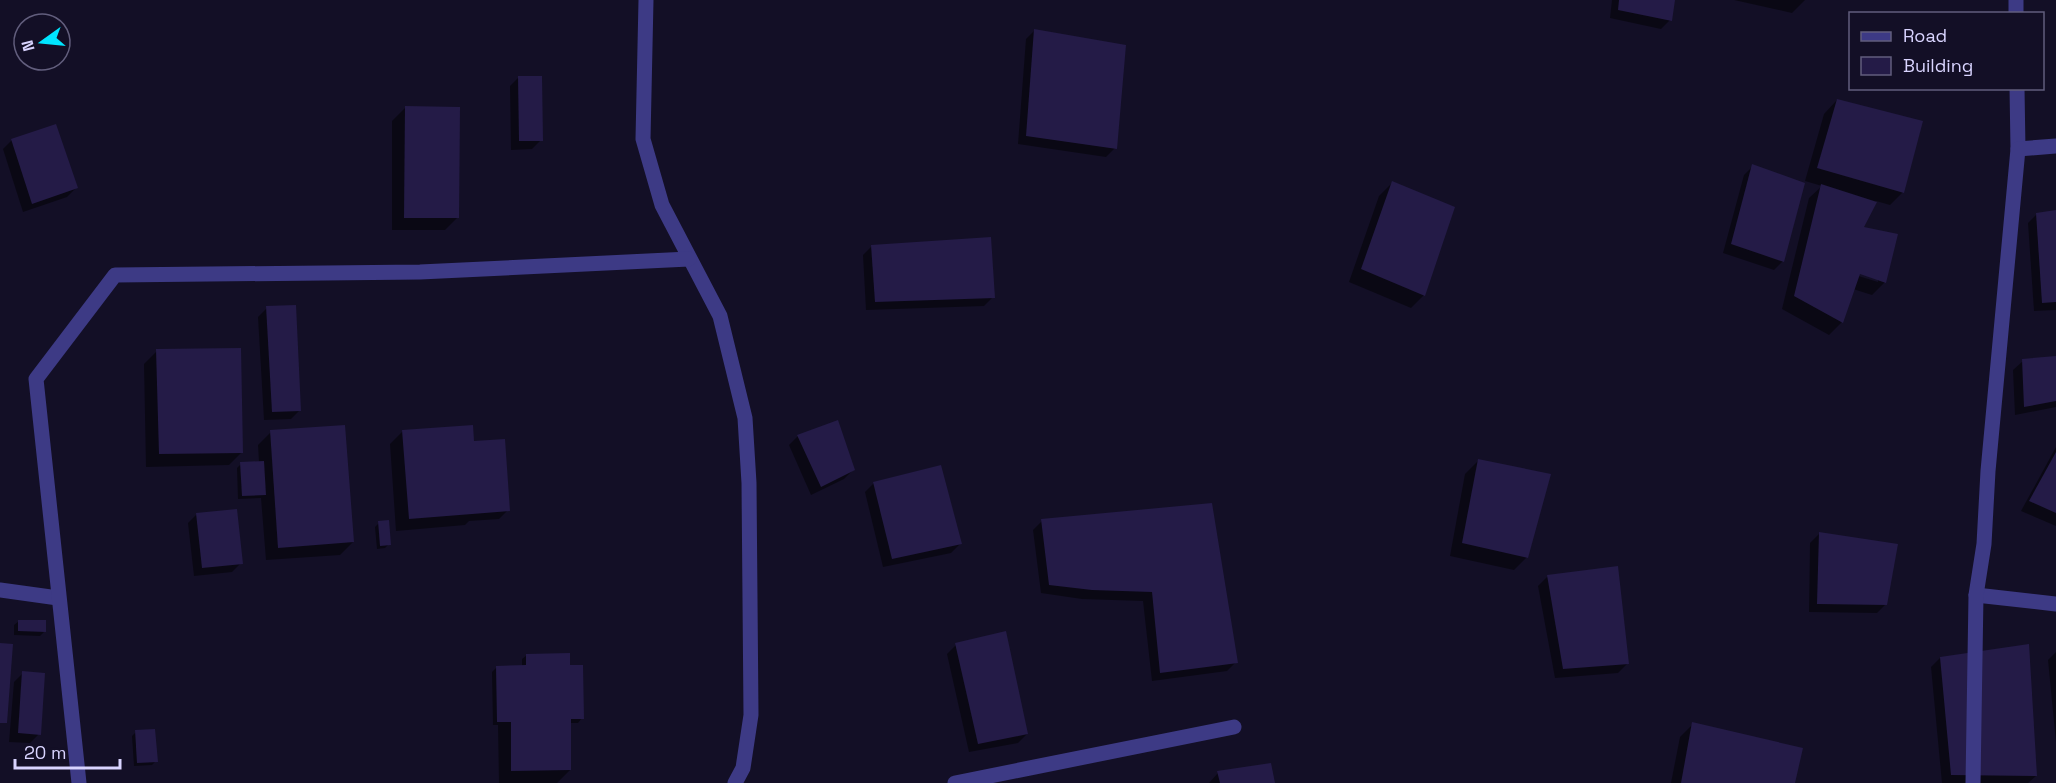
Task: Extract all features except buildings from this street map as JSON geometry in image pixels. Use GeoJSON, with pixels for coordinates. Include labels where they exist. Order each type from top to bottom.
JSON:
{"type":"FeatureCollection","features":[{"type":"Feature","properties":{"kind":"street"},"geometry":{"type":"LineString","coordinates":[[646,0],[644,139],[662,205],[720,316],[745,418],[749,483],[751,715],[743,768],[735,783]]}},
{"type":"Feature","properties":{"kind":"street"},"geometry":{"type":"LineString","coordinates":[[1973,783],[1976,595],[1984,544],[1988,471],[2018,149],[2017,90]]}},
{"type":"Feature","properties":{"kind":"street"},"geometry":{"type":"LineString","coordinates":[[2018,149],[2056,146]]}},
{"type":"Feature","properties":{"kind":"street"},"geometry":{"type":"LineString","coordinates":[[80,783],[58,598],[36,379],[115,275],[420,272],[689,259]]}},
{"type":"Feature","properties":{"kind":"street"},"geometry":{"type":"LineString","coordinates":[[0,590],[58,598]]}},
{"type":"Feature","properties":{"kind":"street"},"geometry":{"type":"LineString","coordinates":[[1976,595],[2056,604]]}},
{"type":"Feature","properties":{"kind":"street"},"geometry":{"type":"LineString","coordinates":[[955,783],[1234,727]]}}]}
